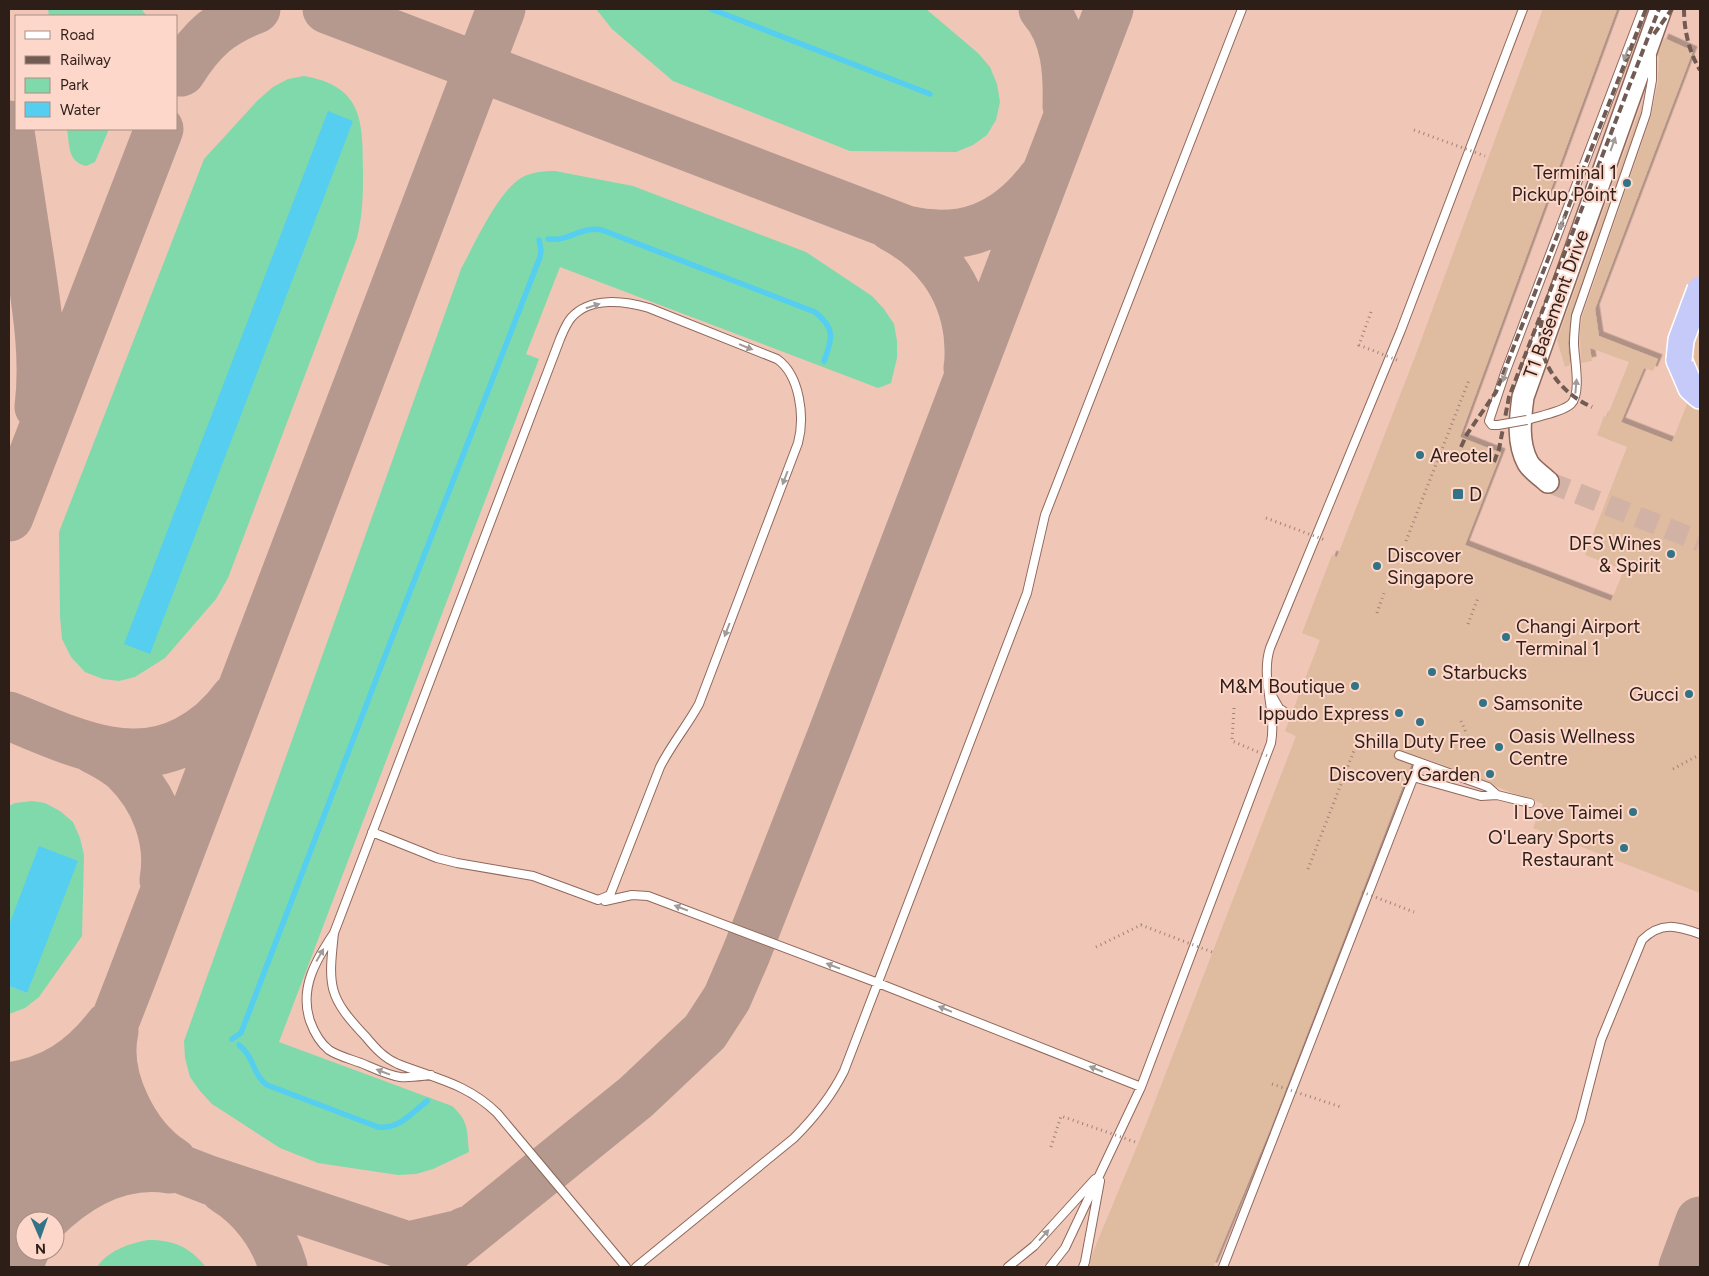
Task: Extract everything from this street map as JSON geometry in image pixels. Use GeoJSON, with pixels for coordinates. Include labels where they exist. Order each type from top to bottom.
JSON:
{"type":"FeatureCollection","features":[{"type":"Feature","properties":{"kind":"highway"},"geometry":{"type":"LineString","coordinates":[[1698,399],[1679,360],[1681,340],[1700,288]]}},
{"type":"Feature","properties":{"kind":"main road","name":"T1 Basement Drive"},"geometry":{"type":"LineString","coordinates":[[1548,482],[1528,464],[1521,441],[1519,425],[1523,397],[1661,9]]}},
{"type":"Feature","properties":{"kind":"lane"},"geometry":{"type":"LineString","coordinates":[[636,1267],[794,1138],[825,1103],[844,1071],[1028,593],[1045,515],[1242,9]]}},
{"type":"Feature","properties":{"kind":"lane"},"geometry":{"type":"LineString","coordinates":[[1050,1267],[1065,1248],[1141,1087],[1271,743],[1273,725],[1266,665],[1270,648],[1401,330],[1523,9]]}},
{"type":"Feature","properties":{"kind":"lane"},"geometry":{"type":"LineString","coordinates":[[1643,9],[1505,373],[1489,421],[1492,425],[1527,420],[1565,408],[1572,403],[1577,379],[1574,344],[1576,316],[1646,114],[1652,80],[1652,34]]}},
{"type":"Feature","properties":{"kind":"lane"},"geometry":{"type":"LineString","coordinates":[[1698,399],[1682,382],[1675,368],[1674,354],[1700,278]]}},
{"type":"Feature","properties":{"kind":"lane"},"geometry":{"type":"LineString","coordinates":[[431,1075],[411,1077],[392,1075],[329,1050],[321,1042],[313,1029],[306,1001],[307,987],[317,960],[334,933],[566,325],[581,310],[594,305],[618,302],[633,303],[649,308],[777,359],[785,364],[794,381],[802,418],[798,443],[700,704],[687,726],[668,750],[660,767],[613,891],[608,897],[598,900]]}},
{"type":"Feature","properties":{"kind":"lane"},"geometry":{"type":"LineString","coordinates":[[1268,685],[1273,699],[1279,708],[1286,713]]}},
{"type":"Feature","properties":{"kind":"lane"},"geometry":{"type":"LineString","coordinates":[[1399,756],[1488,787],[1497,795]]}},
{"type":"Feature","properties":{"kind":"lane"},"geometry":{"type":"LineString","coordinates":[[1223,1267],[1419,763]]}},
{"type":"Feature","properties":{"kind":"lane"},"geometry":{"type":"LineString","coordinates":[[1413,777],[1481,796],[1497,795],[1530,803]]}},
{"type":"Feature","properties":{"kind":"lane"},"geometry":{"type":"LineString","coordinates":[[372,832],[438,858],[533,876],[598,900],[611,900],[632,894],[648,896],[878,983],[1141,1087]]}},
{"type":"Feature","properties":{"kind":"lane"},"geometry":{"type":"LineString","coordinates":[[1523,1267],[1580,1121],[1601,1040],[1642,940],[1650,932],[1671,926],[1700,934]]}},
{"type":"Feature","properties":{"kind":"lane"},"geometry":{"type":"LineString","coordinates":[[334,933],[330,968],[331,982],[333,992],[346,1016],[386,1058],[468,1090],[484,1100],[626,1267]]}},
{"type":"Feature","properties":{"kind":"lane"},"geometry":{"type":"LineString","coordinates":[[1008,1267],[1034,1246],[1102,1172]]}},
{"type":"Feature","properties":{"kind":"lane"},"geometry":{"type":"LineString","coordinates":[[1083,1267],[1102,1172]]}},
{"type":"Feature","properties":{"kind":"path"},"geometry":{"type":"LineString","coordinates":[[1414,130],[1485,156]]}},
{"type":"Feature","properties":{"kind":"path"},"geometry":{"type":"LineString","coordinates":[[1371,312],[1359,345],[1397,360]]}},
{"type":"Feature","properties":{"kind":"path"},"geometry":{"type":"LineString","coordinates":[[1406,541],[1469,380]]}},
{"type":"Feature","properties":{"kind":"path"},"geometry":{"type":"LineString","coordinates":[[1266,518],[1325,540]]}},
{"type":"Feature","properties":{"kind":"path"},"geometry":{"type":"LineString","coordinates":[[1377,613],[1385,590]]}},
{"type":"Feature","properties":{"kind":"path"},"geometry":{"type":"LineString","coordinates":[[1468,624],[1478,598]]}},
{"type":"Feature","properties":{"kind":"path"},"geometry":{"type":"LineString","coordinates":[[1234,708],[1232,741],[1270,757]]}},
{"type":"Feature","properties":{"kind":"path"},"geometry":{"type":"LineString","coordinates":[[1461,721],[1467,735]]}},
{"type":"Feature","properties":{"kind":"path"},"geometry":{"type":"LineString","coordinates":[[1308,868],[1355,748]]}},
{"type":"Feature","properties":{"kind":"path"},"geometry":{"type":"LineString","coordinates":[[1673,768],[1697,756]]}},
{"type":"Feature","properties":{"kind":"path"},"geometry":{"type":"LineString","coordinates":[[1362,892],[1414,912]]}},
{"type":"Feature","properties":{"kind":"path"},"geometry":{"type":"LineString","coordinates":[[1096,947],[1140,925],[1212,952]]}},
{"type":"Feature","properties":{"kind":"path"},"geometry":{"type":"LineString","coordinates":[[1272,1084],[1341,1107]]}},
{"type":"Feature","properties":{"kind":"path"},"geometry":{"type":"LineString","coordinates":[[1051,1147],[1061,1116],[1138,1143]]}},
{"type":"Feature","properties":{"kind":"shaded area"},"geometry":{"type":"Polygon","coordinates":[[[9,9],[1700,9],[1700,1267],[9,1267],[9,9]]]}},
{"type":"Feature","properties":{"kind":"green space"},"geometry":{"type":"Polygon","coordinates":[[[48,9],[137,9],[142,10],[146,15],[49,15],[48,9]]]}},
{"type":"Feature","properties":{"kind":"green space"},"geometry":{"type":"Polygon","coordinates":[[[596,9],[926,9],[978,53],[990,67],[997,84],[1000,102],[996,120],[987,135],[973,145],[956,152],[850,151],[673,81],[612,29],[596,9]]]}},
{"type":"Feature","properties":{"kind":"green space"},"geometry":{"type":"Polygon","coordinates":[[[304,76],[323,81],[338,88],[348,97],[360,121],[363,152],[363,188],[362,212],[357,238],[228,578],[216,599],[165,658],[135,677],[119,681],[103,679],[85,672],[71,657],[62,639],[59,532],[204,159],[258,100],[273,87],[288,79],[304,76]]]}},
{"type":"Feature","properties":{"kind":"green space"},"geometry":{"type":"Polygon","coordinates":[[[67,130],[109,130],[95,162],[86,166],[80,164],[72,157],[67,130]]]}},
{"type":"Feature","properties":{"kind":"green space"},"geometry":{"type":"Polygon","coordinates":[[[555,171],[633,186],[806,252],[872,296],[884,309],[894,324],[897,358],[891,383],[878,388],[560,267],[526,354],[539,359],[279,1042],[452,1106],[462,1117],[466,1127],[469,1152],[433,1169],[416,1174],[398,1175],[318,1163],[280,1148],[212,1104],[190,1077],[185,1058],[184,1041],[461,269],[487,220],[512,185],[529,174],[555,171]]]}},
{"type":"Feature","properties":{"kind":"green space"},"geometry":{"type":"Polygon","coordinates":[[[32,801],[45,803],[60,811],[73,822],[80,838],[84,855],[82,936],[39,997],[25,1008],[9,1014],[9,986],[27,993],[9,925],[9,806],[15,803],[32,801]]]}},
{"type":"Feature","properties":{"kind":"green space"},"geometry":{"type":"Polygon","coordinates":[[[148,1240],[166,1241],[181,1246],[194,1254],[206,1267],[97,1267],[113,1252],[148,1240]]]}},
{"type":"Feature","properties":{"kind":"water"},"geometry":{"type":"Polygon","coordinates":[[[328,111],[353,121],[150,654],[124,644],[328,111]]]}},
{"type":"Feature","properties":{"kind":"water"},"geometry":{"type":"Polygon","coordinates":[[[39,846],[78,861],[27,993],[9,986],[9,925],[39,846]]]}},
{"type":"Feature","properties":{"kind":"building","name":"Changi Airport Terminal 1"},"geometry":{"type":"Polygon","coordinates":[[[1543,9],[1617,9],[1460,437],[1501,453],[1465,545],[1611,601],[1624,570],[1585,555],[1627,447],[1597,435],[1604,416],[1607,417],[1629,362],[1590,348],[1592,361],[1581,363],[1580,330],[1582,317],[1651,116],[1658,81],[1659,57],[1657,56],[1664,38],[1693,51],[1595,309],[1599,336],[1658,359],[1653,371],[1644,368],[1621,422],[1672,442],[1687,404],[1700,410],[1700,893],[1533,828],[1543,804],[1532,798],[1515,794],[1490,782],[1401,750],[1396,750],[1393,756],[1395,759],[1411,765],[1270,1130],[1213,1267],[1089,1267],[1093,1252],[1145,1127],[1296,736],[1285,731],[1320,640],[1302,633],[1332,555],[1337,557],[1416,354],[1543,9]]]}},
{"type":"Feature","properties":{"kind":"building"},"geometry":{"type":"Polygon","coordinates":[[[1643,100],[1641,113],[1571,314],[1568,343],[1570,365],[1565,367],[1557,340],[1643,100]]]}},
{"type":"Feature","properties":{"kind":"building"},"geometry":{"type":"Polygon","coordinates":[[[1700,330],[1700,373],[1694,358],[1695,343],[1700,330]]]}},
{"type":"Feature","properties":{"kind":"waterway"},"geometry":{"type":"LineString","coordinates":[[711,9],[930,94]]}},
{"type":"Feature","properties":{"kind":"waterway"},"geometry":{"type":"LineString","coordinates":[[548,239],[562,238],[587,230],[602,230],[815,312],[829,328],[830,340],[824,361]]}},
{"type":"Feature","properties":{"kind":"waterway"},"geometry":{"type":"LineString","coordinates":[[378,674],[540,257],[539,240]]}},
{"type":"Feature","properties":{"kind":"waterway"},"geometry":{"type":"LineString","coordinates":[[232,1039],[241,1033],[377,677]]}},
{"type":"Feature","properties":{"kind":"waterway"},"geometry":{"type":"LineString","coordinates":[[239,1045],[248,1055],[262,1081],[267,1085],[378,1127],[392,1126],[398,1123],[427,1101]]}},
{"type":"Feature","properties":{"kind":"taxiway"},"geometry":{"type":"LineString","coordinates":[[181,72],[196,50],[212,33],[232,20],[256,9]]}},
{"type":"Feature","properties":{"kind":"taxiway"},"geometry":{"type":"LineString","coordinates":[[327,9],[906,230],[946,234],[965,232],[982,227],[1013,209],[1041,180]]}},
{"type":"Feature","properties":{"kind":"taxiway"},"geometry":{"type":"LineString","coordinates":[[41,1211],[131,980],[501,9]]}},
{"type":"Feature","properties":{"kind":"taxiway"},"geometry":{"type":"LineString","coordinates":[[1043,9],[1051,19],[1061,42],[1066,68],[1067,106]]}},
{"type":"Feature","properties":{"kind":"taxiway"},"geometry":{"type":"LineString","coordinates":[[426,1267],[636,1097],[705,1032],[727,998],[832,735],[1109,9]]}},
{"type":"Feature","properties":{"kind":"taxiway"},"geometry":{"type":"LineString","coordinates":[[9,125],[38,316],[41,352],[39,407]]}},
{"type":"Feature","properties":{"kind":"taxiway"},"geometry":{"type":"LineString","coordinates":[[9,517],[159,130]]}},
{"type":"Feature","properties":{"kind":"taxiway"},"geometry":{"type":"LineString","coordinates":[[892,227],[921,246],[944,271],[952,285],[960,300],[965,317],[969,342],[968,368]]}},
{"type":"Feature","properties":{"kind":"taxiway"},"geometry":{"type":"LineString","coordinates":[[9,716],[74,742],[119,752],[142,753],[164,749],[194,736],[219,717],[235,698]]}},
{"type":"Feature","properties":{"kind":"taxiway"},"geometry":{"type":"LineString","coordinates":[[90,747],[122,766],[136,781],[153,807],[163,835],[166,865],[164,880]]}},
{"type":"Feature","properties":{"kind":"taxiway"},"geometry":{"type":"LineString","coordinates":[[9,1087],[25,1084],[53,1074],[65,1067],[88,1049],[109,1026]]}},
{"type":"Feature","properties":{"kind":"taxiway"},"geometry":{"type":"LineString","coordinates":[[114,1031],[112,1049],[114,1067],[118,1086],[125,1104],[146,1137],[173,1162]]}},
{"type":"Feature","properties":{"kind":"taxiway"},"geometry":{"type":"LineString","coordinates":[[9,1103],[209,1180],[408,1246],[466,1231]]}},
{"type":"Feature","properties":{"kind":"taxiway"},"geometry":{"type":"LineString","coordinates":[[9,1130],[20,1151],[28,1174],[32,1211]]}},
{"type":"Feature","properties":{"kind":"taxiway"},"geometry":{"type":"LineString","coordinates":[[53,1211],[84,1187],[116,1173],[134,1169],[170,1169]]}},
{"type":"Feature","properties":{"kind":"taxiway"},"geometry":{"type":"LineString","coordinates":[[224,1189],[244,1204],[261,1222],[274,1244],[283,1267]]}},
{"type":"Feature","properties":{"kind":"taxiway"},"geometry":{"type":"LineString","coordinates":[[1683,1267],[1700,1221]]}},
{"type":"Feature","properties":{"kind":"taxiway"},"geometry":{"type":"LineString","coordinates":[[18,1267],[20,1261]]}},
{"type":"Feature","properties":{"kind":"tunnel"},"geometry":{"type":"LineString","coordinates":[[1548,482],[1700,541]]}},
{"type":"Feature","properties":{"kind":"railway"},"geometry":{"type":"LineString","coordinates":[[1461,447],[1467,434],[1496,392],[1646,9]]}},
{"type":"Feature","properties":{"kind":"railway"},"geometry":{"type":"LineString","coordinates":[[1494,462],[1499,449],[1509,397],[1659,9]]}},
{"type":"Feature","properties":{"kind":"railway"},"geometry":{"type":"LineString","coordinates":[[1654,34],[1672,9]]}},
{"type":"Feature","properties":{"kind":"railway"},"geometry":{"type":"LineString","coordinates":[[1684,9],[1688,41],[1700,70]]}},
{"type":"Feature","properties":{"kind":"railway"},"geometry":{"type":"LineString","coordinates":[[1542,320],[1540,334],[1542,348],[1551,372],[1569,392],[1580,401],[1592,407]]}},
{"type":"Feature","properties":{"kind":"place","name":"Terminal 1 Pickup Point"},"geometry":{"type":"Point","coordinates":[1627,183]}},
{"type":"Feature","properties":{"kind":"place","name":"Areotel"},"geometry":{"type":"Point","coordinates":[1420,455]}},
{"type":"Feature","properties":{"kind":"place","name":"D"},"geometry":{"type":"Point","coordinates":[1458,494]}},
{"type":"Feature","properties":{"kind":"place","name":"DFS Wines & Spirit"},"geometry":{"type":"Point","coordinates":[1671,554]}},
{"type":"Feature","properties":{"kind":"place","name":"Discover Singapore"},"geometry":{"type":"Point","coordinates":[1377,566]}},
{"type":"Feature","properties":{"kind":"place","name":"Changi Airport Terminal 1"},"geometry":{"type":"Point","coordinates":[1506,637]}},
{"type":"Feature","properties":{"kind":"place","name":"Starbucks"},"geometry":{"type":"Point","coordinates":[1432,672]}},
{"type":"Feature","properties":{"kind":"place","name":"M&M Boutique"},"geometry":{"type":"Point","coordinates":[1355,686]}},
{"type":"Feature","properties":{"kind":"place","name":"Gucci"},"geometry":{"type":"Point","coordinates":[1689,694]}},
{"type":"Feature","properties":{"kind":"place","name":"Samsonite"},"geometry":{"type":"Point","coordinates":[1483,703]}},
{"type":"Feature","properties":{"kind":"place","name":"Ippudo Express"},"geometry":{"type":"Point","coordinates":[1399,713]}},
{"type":"Feature","properties":{"kind":"place","name":"Shilla Duty Free"},"geometry":{"type":"Point","coordinates":[1420,722]}},
{"type":"Feature","properties":{"kind":"place","name":"Oasis Wellness Centre"},"geometry":{"type":"Point","coordinates":[1499,747]}},
{"type":"Feature","properties":{"kind":"place","name":"Discovery Garden"},"geometry":{"type":"Point","coordinates":[1490,774]}},
{"type":"Feature","properties":{"kind":"place","name":"I Love Taimei"},"geometry":{"type":"Point","coordinates":[1633,812]}},
{"type":"Feature","properties":{"kind":"place","name":"O'Leary Sports Restaurant"},"geometry":{"type":"Point","coordinates":[1624,848]}}]}
